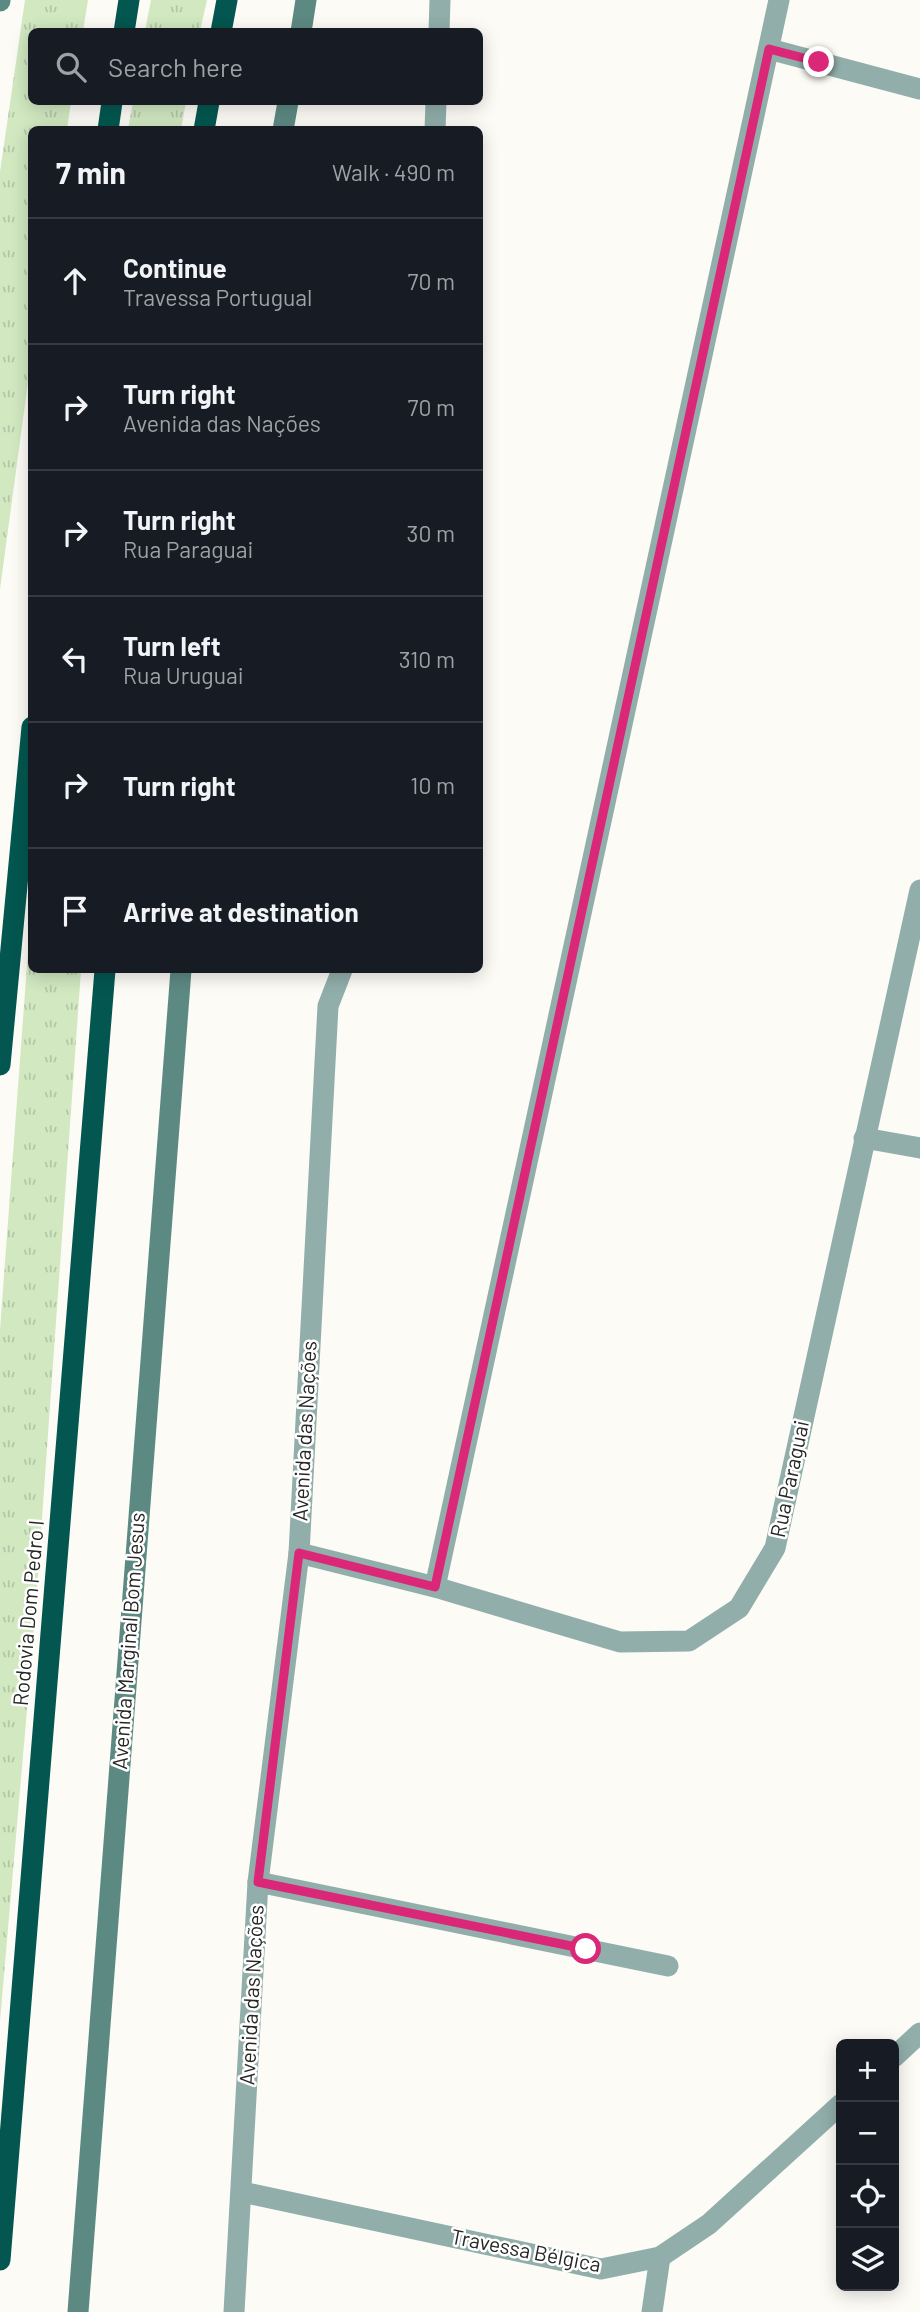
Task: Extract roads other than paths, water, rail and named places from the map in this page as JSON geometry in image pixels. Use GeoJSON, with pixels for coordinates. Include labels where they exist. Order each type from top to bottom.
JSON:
{"type":"FeatureCollection","features":[{"type":"Feature","properties":{"kind":"highway"},"geometry":{"type":"LineString","coordinates":[[125,28],[129,0]]}},
{"type":"Feature","properties":{"kind":"highway"},"geometry":{"type":"LineString","coordinates":[[222,28],[228,0]]}},
{"type":"Feature","properties":{"kind":"highway"},"geometry":{"type":"LineString","coordinates":[[109,126],[112,105]]}},
{"type":"Feature","properties":{"kind":"highway"},"geometry":{"type":"LineString","coordinates":[[205,126],[208,105]]}},
{"type":"Feature","properties":{"kind":"highway"},"geometry":{"type":"LineString","coordinates":[[0,1065],[28,769]]}},
{"type":"Feature","properties":{"kind":"highway","name":"Rodovia Dom Pedro I"},"geometry":{"type":"LineString","coordinates":[[0,2260],[105,973]]}},
{"type":"Feature","properties":{"kind":"street"},"geometry":{"type":"LineString","coordinates":[[302,28],[306,0]]}},
{"type":"Feature","properties":{"kind":"street"},"geometry":{"type":"LineString","coordinates":[[439,28],[440,0]]}},
{"type":"Feature","properties":{"kind":"street"},"geometry":{"type":"LineString","coordinates":[[435,1587],[779,0]]}},
{"type":"Feature","properties":{"kind":"street"},"geometry":{"type":"LineString","coordinates":[[769,49],[920,89]]}},
{"type":"Feature","properties":{"kind":"street"},"geometry":{"type":"LineString","coordinates":[[284,126],[287,105]]}},
{"type":"Feature","properties":{"kind":"street"},"geometry":{"type":"LineString","coordinates":[[435,126],[436,105]]}},
{"type":"Feature","properties":{"kind":"street","name":"Rua Paraguai"},"geometry":{"type":"LineString","coordinates":[[299,1553],[435,1587],[620,1642],[689,1641],[739,1608],[775,1548],[920,890]]}},
{"type":"Feature","properties":{"kind":"street","name":"Avenida Marginal Bom Jesus"},"geometry":{"type":"LineString","coordinates":[[78,2312],[181,973]]}},
{"type":"Feature","properties":{"kind":"street","name":"Avenida das Nações"},"geometry":{"type":"LineString","coordinates":[[234,2312],[258,1882],[299,1553],[328,1006],[341,973]]}},
{"type":"Feature","properties":{"kind":"street"},"geometry":{"type":"LineString","coordinates":[[864,1138],[920,1148]]}},
{"type":"Feature","properties":{"kind":"street"},"geometry":{"type":"LineString","coordinates":[[258,1882],[668,1966]]}},
{"type":"Feature","properties":{"kind":"street"},"geometry":{"type":"LineString","coordinates":[[899,2052],[920,2033]]}},
{"type":"Feature","properties":{"kind":"street","name":"Travessa Bélgica"},"geometry":{"type":"LineString","coordinates":[[242,2192],[601,2269],[660,2257],[709,2224],[836,2109]]}},
{"type":"Feature","properties":{"kind":"street"},"geometry":{"type":"LineString","coordinates":[[652,2312],[660,2257]]}}]}
